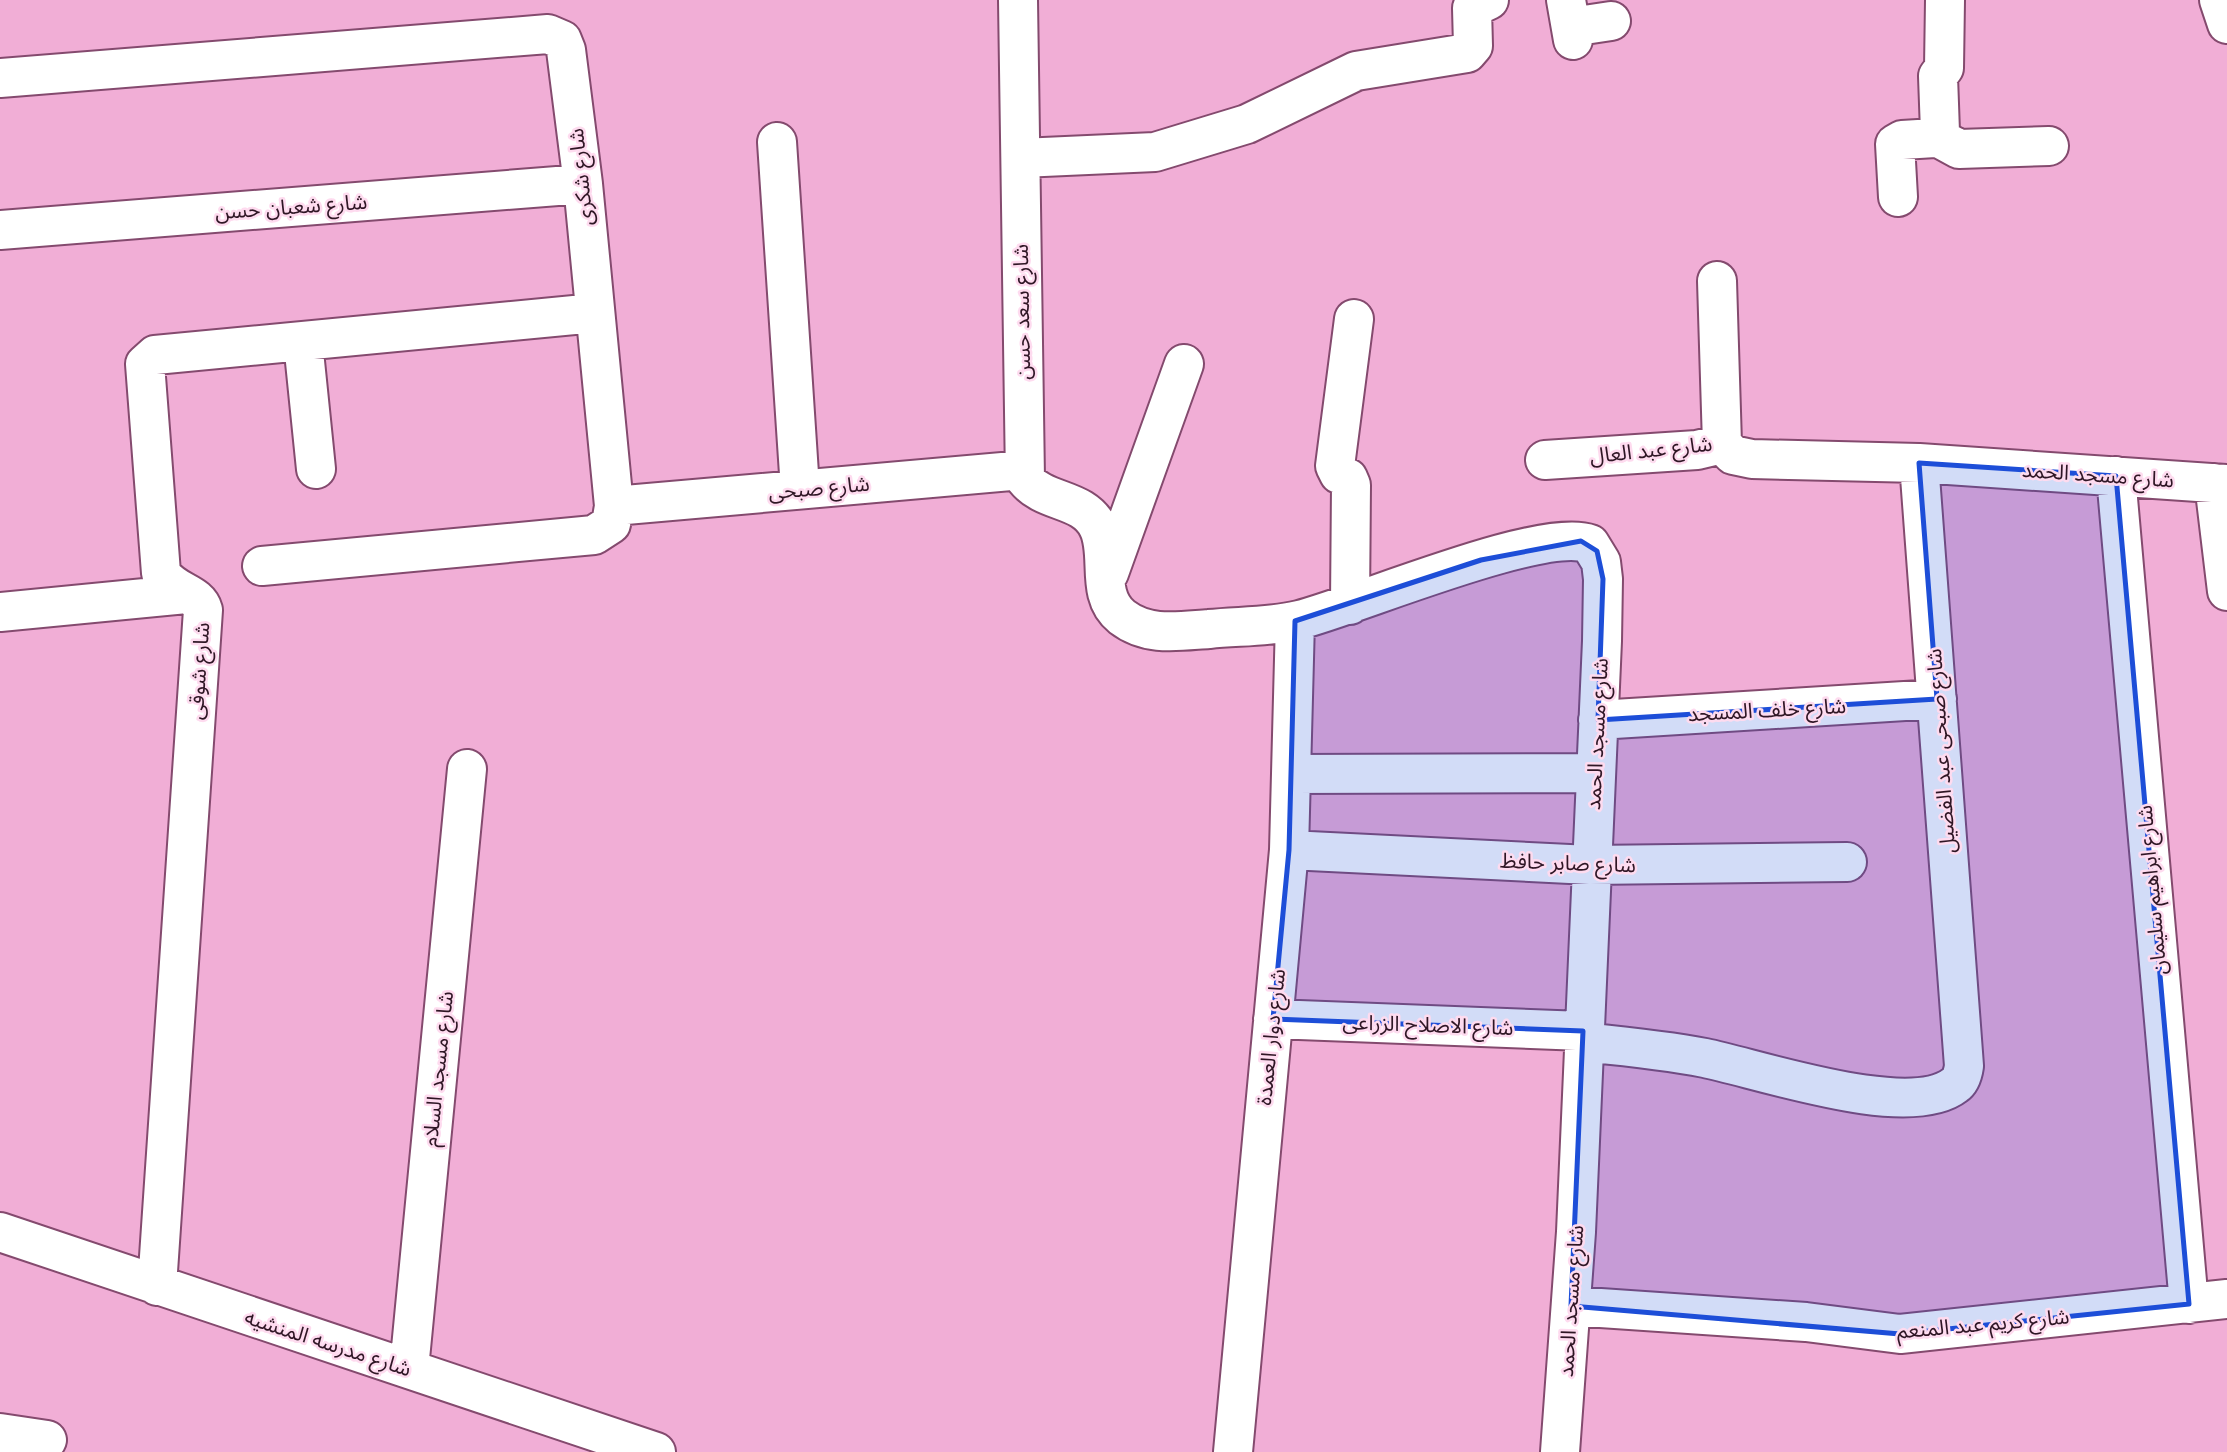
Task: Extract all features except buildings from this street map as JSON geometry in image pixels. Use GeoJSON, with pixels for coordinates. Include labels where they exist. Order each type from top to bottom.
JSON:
{"type":"FeatureCollection","features":[{"type":"Feature","properties":{"kind":"street","name":"شارع سعد حسن"},"geometry":{"type":"LineString","coordinates":[[1018,0],[1024,470]]}},
{"type":"Feature","properties":{"kind":"street"},"geometry":{"type":"LineString","coordinates":[[1021,158],[1155,152],[1247,124],[1356,71],[1467,53],[1473,46],[1472,8],[1489,0]]}},
{"type":"Feature","properties":{"kind":"street"},"geometry":{"type":"LineString","coordinates":[[1937,137],[1941,130],[1938,76],[1944,68],[1945,0]]}},
{"type":"Feature","properties":{"kind":"street"},"geometry":{"type":"LineString","coordinates":[[2219,0],[2227,24]]}},
{"type":"Feature","properties":{"kind":"street"},"geometry":{"type":"LineString","coordinates":[[1570,23],[1611,21]]}},
{"type":"Feature","properties":{"kind":"street","name":"شارع شكرى"},"geometry":{"type":"LineString","coordinates":[[0,78],[548,34],[562,40],[566,50],[583,184],[614,506]]}},
{"type":"Feature","properties":{"kind":"street"},"geometry":{"type":"LineString","coordinates":[[1898,197],[1895,144],[1902,140],[1937,137],[1959,149],[2049,146]]}},
{"type":"Feature","properties":{"kind":"street"},"geometry":{"type":"LineString","coordinates":[[778,142],[800,489]]}},
{"type":"Feature","properties":{"kind":"street","name":"شارع شعبان حسن"},"geometry":{"type":"LineString","coordinates":[[0,230],[583,184]]}},
{"type":"Feature","properties":{"kind":"street","name":"شارع عبد العال"},"geometry":{"type":"LineString","coordinates":[[1545,460],[1696,450],[1722,444],[1717,281]]}},
{"type":"Feature","properties":{"kind":"street","name":"شارع شوقى"},"geometry":{"type":"LineString","coordinates":[[157,1286],[203,610],[198,599],[171,587],[161,573],[145,369],[147,360],[155,355],[595,313]]}},
{"type":"Feature","properties":{"kind":"street"},"geometry":{"type":"LineString","coordinates":[[1350,606],[1351,485],[1348,478],[1336,471],[1335,466],[1354,319]]}},
{"type":"Feature","properties":{"kind":"street"},"geometry":{"type":"LineString","coordinates":[[303,342],[316,469]]}},
{"type":"Feature","properties":{"kind":"street"},"geometry":{"type":"LineString","coordinates":[[1105,582],[1184,364]]}},
{"type":"Feature","properties":{"kind":"street","name":"شارع مسجد الحمد"},"geometry":{"type":"LineString","coordinates":[[1722,444],[1741,458],[1919,463],[2221,484]]}},
{"type":"Feature","properties":{"kind":"street","name":"شارع صبحى عبد الفضيل"},"geometry":{"type":"LineString","coordinates":[[1583,1036],[1704,1058],[1869,1096],[1923,1096],[1944,1091],[1957,1084],[1964,1066],[1919,463]]}},
{"type":"Feature","properties":{"kind":"street"},"geometry":{"type":"LineString","coordinates":[[1024,470],[1025,479],[1033,488],[1088,513],[1100,529],[1105,582]]}},
{"type":"Feature","properties":{"kind":"street","name":"شارع صبحى"},"geometry":{"type":"LineString","coordinates":[[614,506],[1024,470]]}},
{"type":"Feature","properties":{"kind":"street","name":"شارع ابراهيم سليمان"},"geometry":{"type":"LineString","coordinates":[[2116,476],[2189,1304]]}},
{"type":"Feature","properties":{"kind":"street"},"geometry":{"type":"LineString","coordinates":[[2221,484],[2227,591]]}},
{"type":"Feature","properties":{"kind":"street"},"geometry":{"type":"LineString","coordinates":[[262,566],[594,535],[611,523],[614,506]]}},
{"type":"Feature","properties":{"kind":"street","name":"شارع مسجد الحمد"},"geometry":{"type":"LineString","coordinates":[[1105,582],[1108,597],[1120,616],[1140,628],[1165,633],[1296,621],[1350,606],[1410,582],[1481,560],[1573,540],[1590,544],[1601,562],[1604,579],[1598,720],[1571,1306],[1560,1452]]}},
{"type":"Feature","properties":{"kind":"street"},"geometry":{"type":"LineString","coordinates":[[0,612],[186,594]]}},
{"type":"Feature","properties":{"kind":"street","name":"شارع دوار العمدة"},"geometry":{"type":"LineString","coordinates":[[1233,1452],[1289,850],[1296,621]]}},
{"type":"Feature","properties":{"kind":"street","name":"شارع خلف المسجد"},"geometry":{"type":"LineString","coordinates":[[1598,720],[1937,699]]}},
{"type":"Feature","properties":{"kind":"street","name":"شارع مسجد السلام"},"geometry":{"type":"LineString","coordinates":[[409,1369],[467,769]]}},
{"type":"Feature","properties":{"kind":"street"},"geometry":{"type":"LineString","coordinates":[[1292,774],[1594,773]]}},
{"type":"Feature","properties":{"kind":"street","name":"شارع صابر حافظ"},"geometry":{"type":"LineString","coordinates":[[1289,850],[1590,866],[1847,862]]}},
{"type":"Feature","properties":{"kind":"street","name":"شارع الاصلاح الزراعى"},"geometry":{"type":"LineString","coordinates":[[1273,1019],[1583,1036]]}},
{"type":"Feature","properties":{"kind":"street","name":"شارع مدرسه المنشيه"},"geometry":{"type":"LineString","coordinates":[[0,1232],[409,1369],[568,1439],[656,1452]]}},
{"type":"Feature","properties":{"kind":"street","name":"شارع كريم عبد المنعم"},"geometry":{"type":"LineString","coordinates":[[1571,1306],[1806,1322],[1900,1334],[2227,1299]]}},
{"type":"Feature","properties":{"kind":"street"},"geometry":{"type":"LineString","coordinates":[[0,1433],[47,1440]]}},
{"type":"Feature","properties":{"kind":"highlighted area"},"geometry":{"type":"Polygon","coordinates":[[[1919,463],[2116,476],[2189,1304],[1900,1334],[1571,1306],[1583,1031],[1273,1019],[1289,850],[1295,621],[1481,560],[1581,541],[1597,551],[1603,579],[1598,720],[1937,699],[1919,463]]]}}]}
